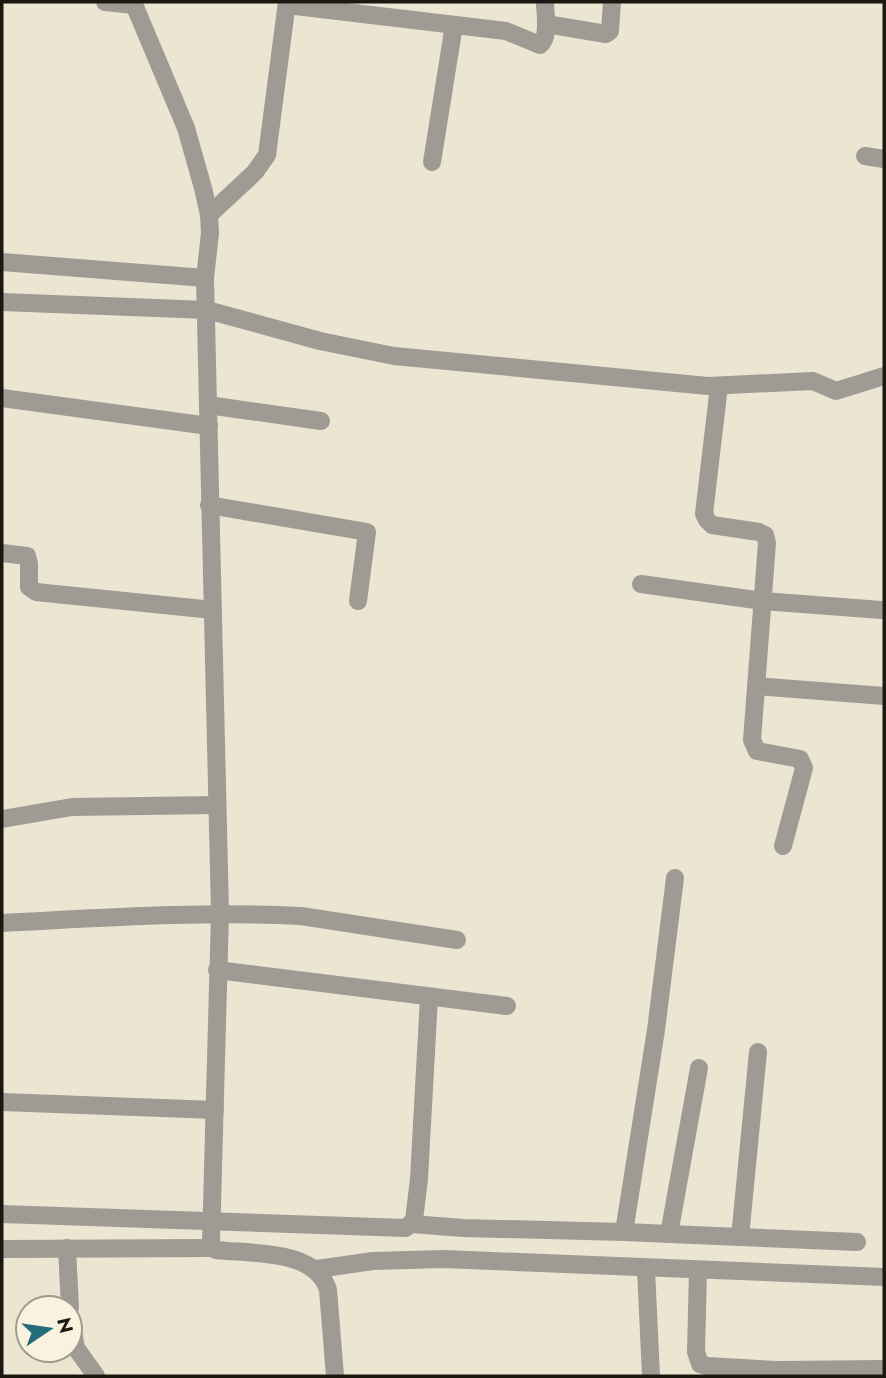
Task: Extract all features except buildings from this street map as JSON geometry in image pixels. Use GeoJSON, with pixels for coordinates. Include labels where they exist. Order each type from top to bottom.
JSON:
{"type":"FeatureCollection","features":[{"type":"Feature","properties":{"kind":"street"},"geometry":{"type":"LineString","coordinates":[[105,2],[133,3],[186,128],[209,215],[210,233],[205,278],[220,913],[211,1237]]}},
{"type":"Feature","properties":{"kind":"street"},"geometry":{"type":"LineString","coordinates":[[209,215],[255,172],[267,155],[287,4],[514,33],[540,45],[546,37],[544,2]]}},
{"type":"Feature","properties":{"kind":"street"},"geometry":{"type":"LineString","coordinates":[[545,24],[606,34],[612,26],[612,2]]}},
{"type":"Feature","properties":{"kind":"street"},"geometry":{"type":"LineString","coordinates":[[432,162],[454,25]]}},
{"type":"Feature","properties":{"kind":"street"},"geometry":{"type":"LineString","coordinates":[[865,156],[884,159]]}},
{"type":"Feature","properties":{"kind":"street"},"geometry":{"type":"LineString","coordinates":[[2,262],[205,278]]}},
{"type":"Feature","properties":{"kind":"street"},"geometry":{"type":"LineString","coordinates":[[2,302],[206,310],[320,341],[394,356],[719,387],[813,381],[836,391],[884,376]]}},
{"type":"Feature","properties":{"kind":"street"},"geometry":{"type":"LineString","coordinates":[[719,387],[704,514],[712,525],[758,532],[765,535],[767,543],[752,740],[757,751],[800,759],[804,768],[783,846]]}},
{"type":"Feature","properties":{"kind":"street"},"geometry":{"type":"LineString","coordinates":[[2,398],[209,426]]}},
{"type":"Feature","properties":{"kind":"street"},"geometry":{"type":"LineString","coordinates":[[208,405],[321,422]]}},
{"type":"Feature","properties":{"kind":"street"},"geometry":{"type":"LineString","coordinates":[[209,505],[366,532],[368,539],[358,601]]}},
{"type":"Feature","properties":{"kind":"street"},"geometry":{"type":"LineString","coordinates":[[2,553],[27,556],[29,587],[36,592],[213,610]]}},
{"type":"Feature","properties":{"kind":"street"},"geometry":{"type":"LineString","coordinates":[[641,584],[763,601],[881,610]]}},
{"type":"Feature","properties":{"kind":"street"},"geometry":{"type":"LineString","coordinates":[[756,686],[884,696]]}},
{"type":"Feature","properties":{"kind":"street"},"geometry":{"type":"LineString","coordinates":[[2,818],[72,807],[217,805]]}},
{"type":"Feature","properties":{"kind":"street"},"geometry":{"type":"LineString","coordinates":[[624,1232],[656,1030],[675,878]]}},
{"type":"Feature","properties":{"kind":"street"},"geometry":{"type":"LineString","coordinates":[[2,923],[220,913],[301,916],[457,940]]}},
{"type":"Feature","properties":{"kind":"street"},"geometry":{"type":"LineString","coordinates":[[217,970],[507,1006]]}},
{"type":"Feature","properties":{"kind":"street"},"geometry":{"type":"LineString","coordinates":[[412,1224],[419,1179],[429,998]]}},
{"type":"Feature","properties":{"kind":"street"},"geometry":{"type":"LineString","coordinates":[[740,1237],[758,1052]]}},
{"type":"Feature","properties":{"kind":"street"},"geometry":{"type":"LineString","coordinates":[[669,1234],[699,1068]]}},
{"type":"Feature","properties":{"kind":"street"},"geometry":{"type":"LineString","coordinates":[[2,1102],[215,1110]]}},
{"type":"Feature","properties":{"kind":"street"},"geometry":{"type":"LineString","coordinates":[[2,1214],[211,1237],[288,1258],[317,1269],[373,1261],[444,1259],[884,1277]]}},
{"type":"Feature","properties":{"kind":"street"},"geometry":{"type":"LineString","coordinates":[[2,1249],[67,1248],[211,1237],[399,1228],[412,1224],[858,1242]]}},
{"type":"Feature","properties":{"kind":"street"},"geometry":{"type":"LineString","coordinates":[[67,1248],[69,1294]]}},
{"type":"Feature","properties":{"kind":"street"},"geometry":{"type":"LineString","coordinates":[[317,1269],[328,1290],[335,1376]]}},
{"type":"Feature","properties":{"kind":"street"},"geometry":{"type":"LineString","coordinates":[[646,1269],[652,1376]]}},
{"type":"Feature","properties":{"kind":"street"},"geometry":{"type":"LineString","coordinates":[[698,1270],[696,1352],[700,1364],[751,1372],[884,1369]]}},
{"type":"Feature","properties":{"kind":"street"},"geometry":{"type":"LineString","coordinates":[[84,1359],[96,1376]]}}]}
